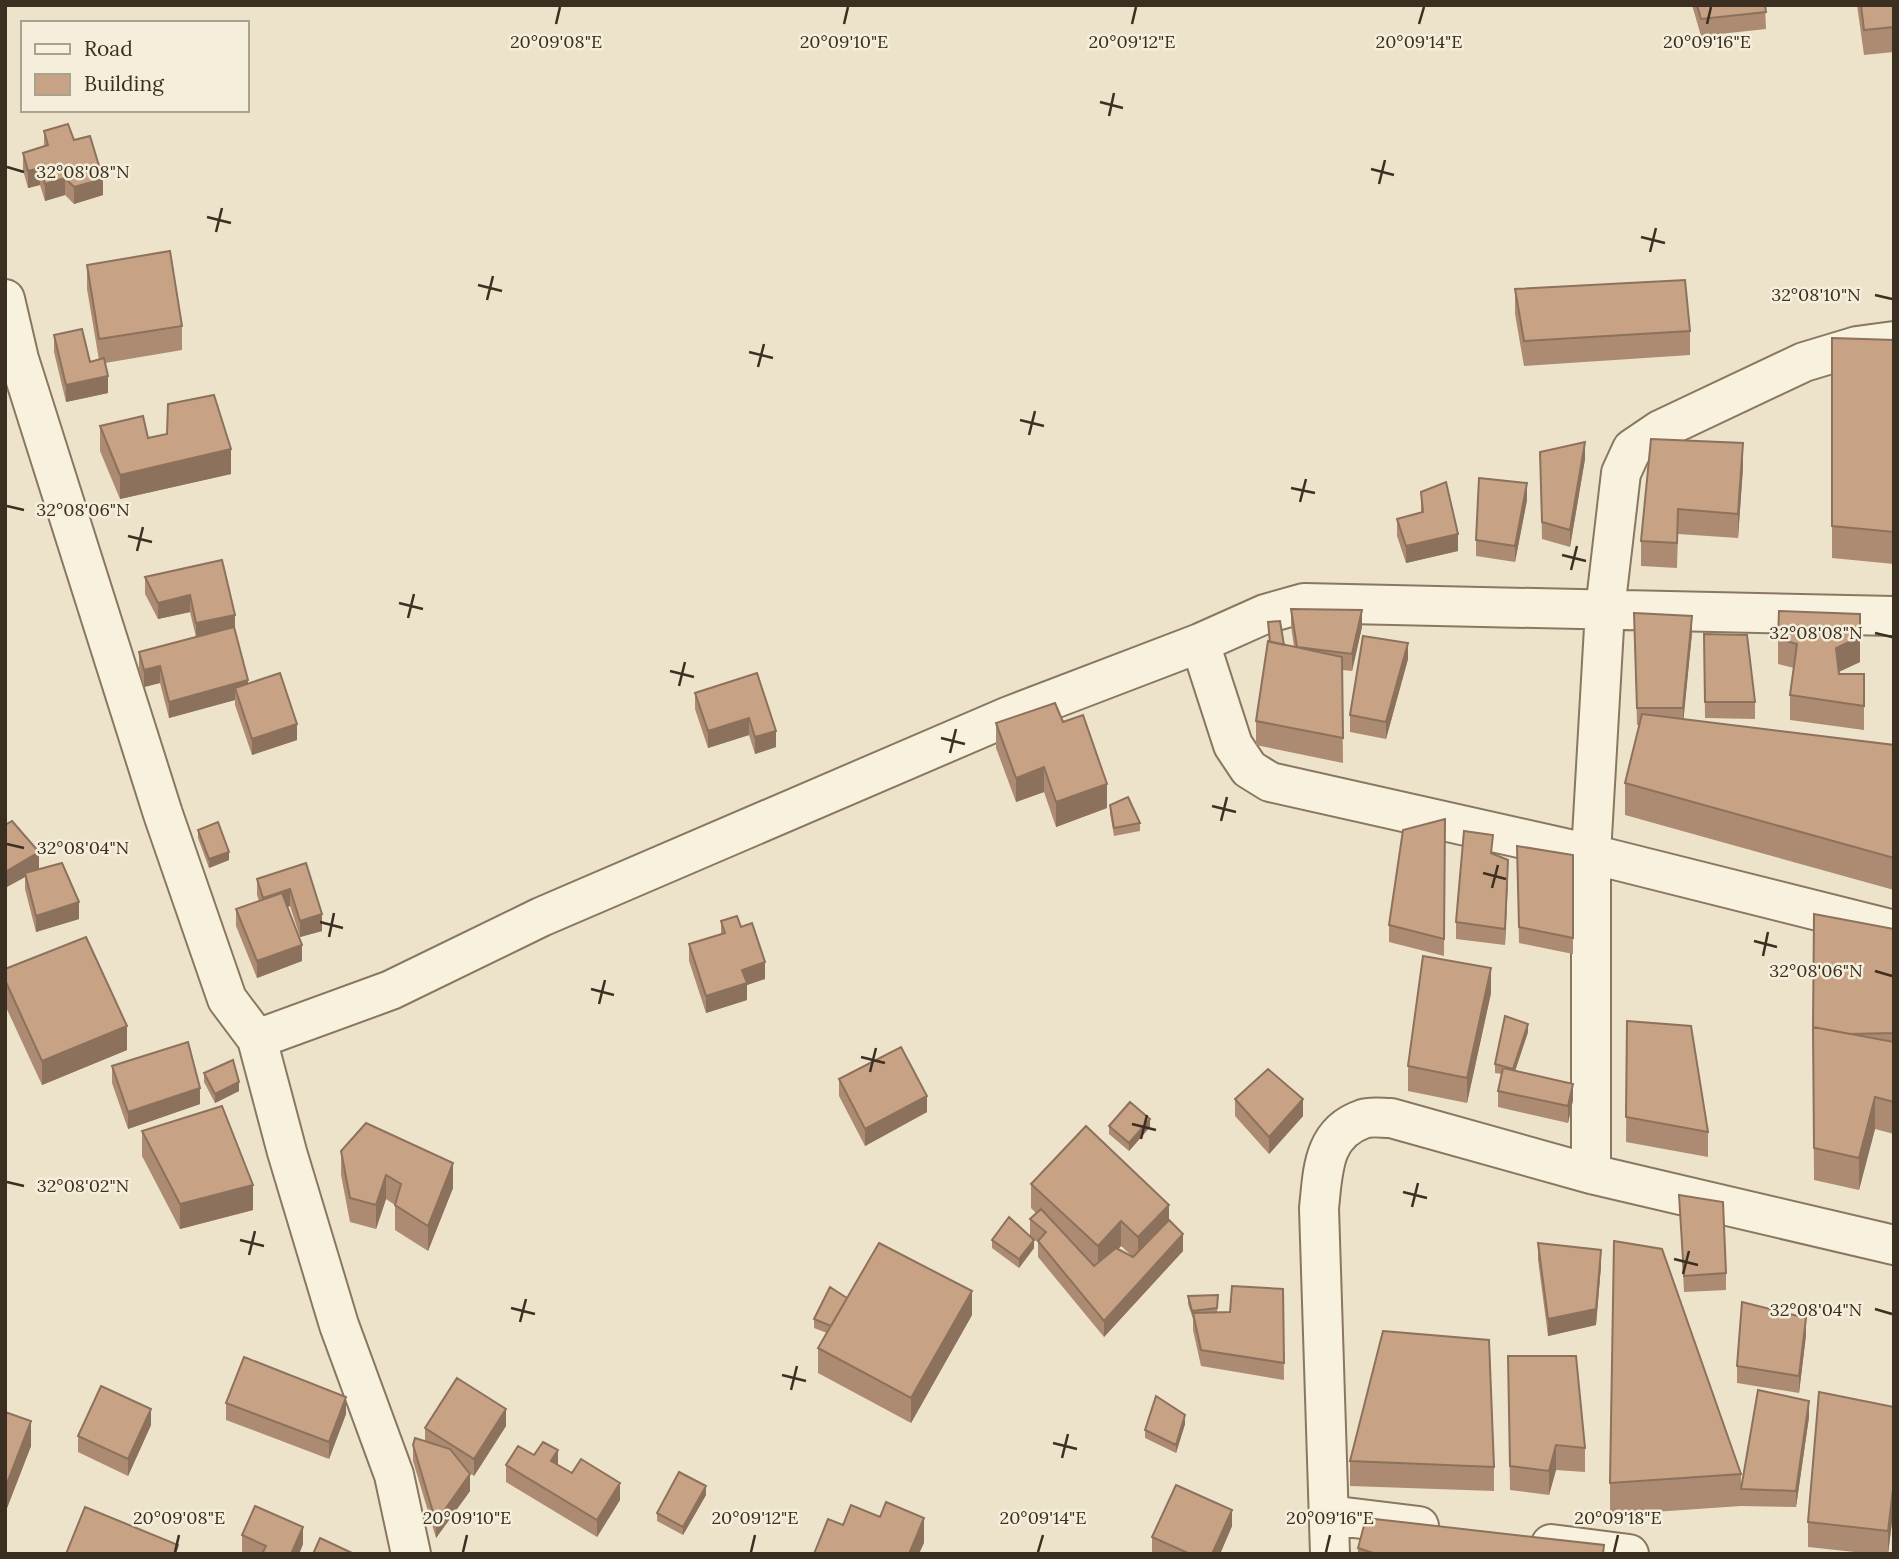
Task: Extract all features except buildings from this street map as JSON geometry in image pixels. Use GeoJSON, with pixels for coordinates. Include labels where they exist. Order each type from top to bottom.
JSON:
{"type":"FeatureCollection","features":[{"type":"Feature","properties":{"kind":"street"},"geometry":{"type":"LineString","coordinates":[[5,299],[19,359],[163,814],[227,999],[257,1039],[287,1152],[339,1325],[394,1475],[411,1554]]}},
{"type":"Feature","properties":{"kind":"street"},"geometry":{"type":"LineString","coordinates":[[1591,1174],[1591,854],[1605,610],[1621,473],[1632,449],[1661,430],[1804,362],[1857,346],[1894,341]]}},
{"type":"Feature","properties":{"kind":"street"},"geometry":{"type":"LineString","coordinates":[[257,1039],[391,990],[541,917],[1009,716],[1200,643],[1265,614],[1304,603],[1894,616]]}},
{"type":"Feature","properties":{"kind":"street"},"geometry":{"type":"LineString","coordinates":[[1200,643],[1233,745],[1249,769],[1270,782],[1591,854],[1894,930]]}},
{"type":"Feature","properties":{"kind":"street"},"geometry":{"type":"LineString","coordinates":[[1331,1554],[1319,1208],[1325,1156],[1342,1129],[1365,1118],[1391,1118],[1591,1174],[1894,1245]]}},
{"type":"Feature","properties":{"kind":"street"},"geometry":{"type":"LineString","coordinates":[[1329,1514],[1452,1531]]}},
{"type":"Feature","properties":{"kind":"street"},"geometry":{"type":"LineString","coordinates":[[1520,1539],[1629,1554]]}}]}
